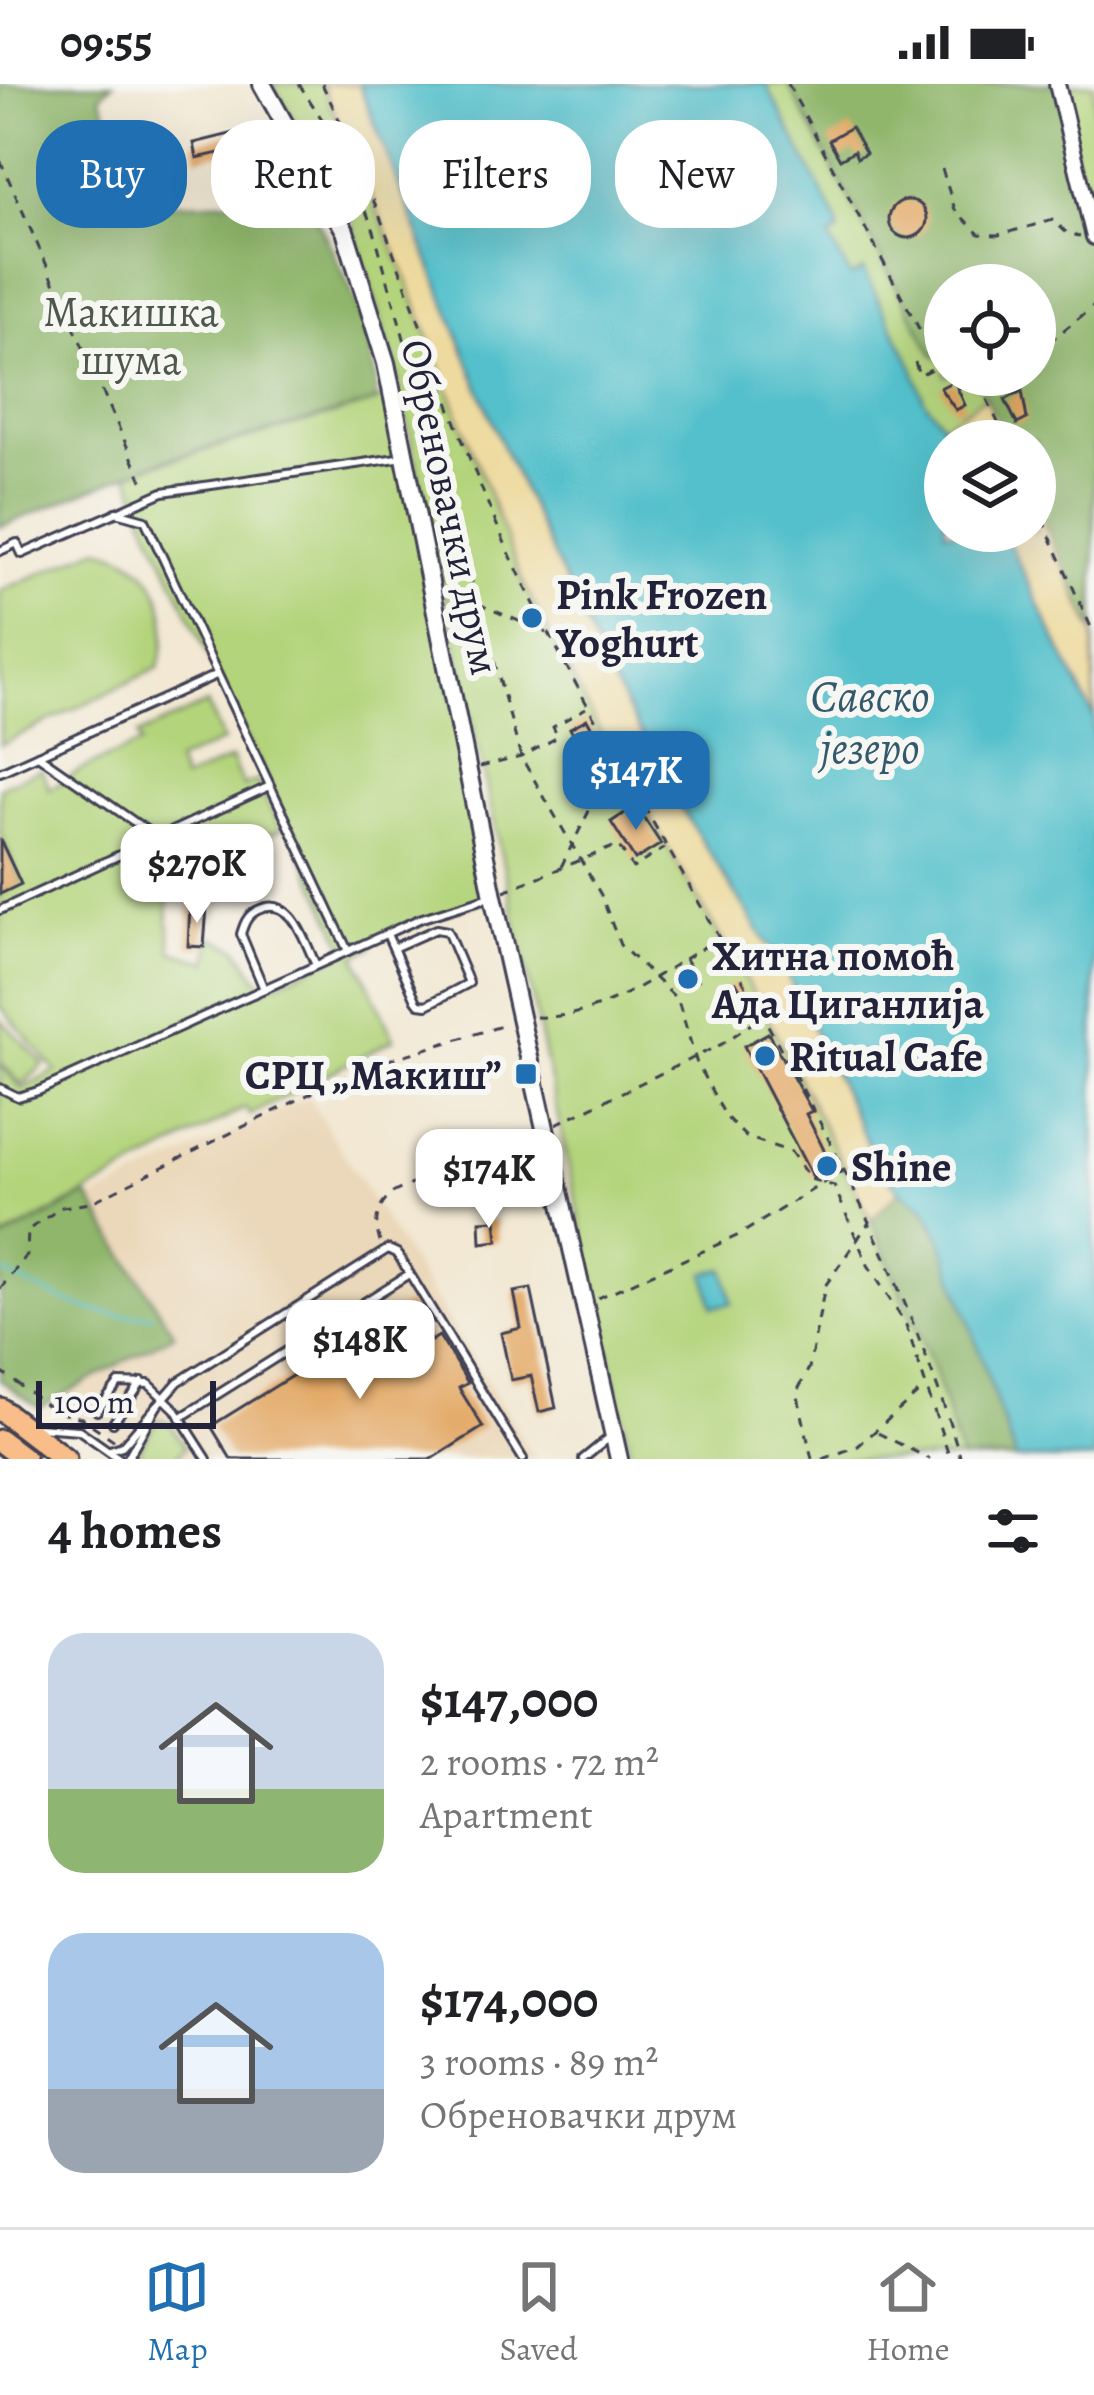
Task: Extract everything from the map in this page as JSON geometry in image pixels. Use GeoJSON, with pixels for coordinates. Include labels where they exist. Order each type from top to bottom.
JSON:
{"type":"FeatureCollection","features":[{"type":"Feature","properties":{"kind":"main road"},"geometry":{"type":"LineString","coordinates":[[0,1409],[65,1459]]}},
{"type":"Feature","properties":{"kind":"main road"},"geometry":{"type":"LineString","coordinates":[[0,1441],[24,1459]]}},
{"type":"Feature","properties":{"kind":"street","name":"Обреновачки друм"},"geometry":{"type":"LineString","coordinates":[[262,84],[316,173],[357,261],[406,456],[493,896],[619,1459]]}},
{"type":"Feature","properties":{"kind":"street"},"geometry":{"type":"LineString","coordinates":[[1057,84],[1094,235]]}},
{"type":"Feature","properties":{"kind":"lane"},"geometry":{"type":"LineString","coordinates":[[0,551],[17,543],[22,554],[150,497],[406,456]]}},
{"type":"Feature","properties":{"kind":"lane"},"geometry":{"type":"LineString","coordinates":[[116,512],[145,520],[348,951]]}},
{"type":"Feature","properties":{"kind":"lane"},"geometry":{"type":"LineString","coordinates":[[0,772],[216,675]]}},
{"type":"Feature","properties":{"kind":"lane"},"geometry":{"type":"LineString","coordinates":[[38,755],[157,838]]}},
{"type":"Feature","properties":{"kind":"lane"},"geometry":{"type":"LineString","coordinates":[[0,910],[270,787]]}},
{"type":"Feature","properties":{"kind":"lane"},"geometry":{"type":"LineString","coordinates":[[0,1088],[18,1097],[38,1091],[387,934],[493,896]]}},
{"type":"Feature","properties":{"kind":"lane"},"geometry":{"type":"LineString","coordinates":[[264,988],[241,934],[248,918],[261,908],[278,908],[292,916],[316,965]]}},
{"type":"Feature","properties":{"kind":"lane"},"geometry":{"type":"LineString","coordinates":[[387,934],[393,948],[419,1004],[470,981],[447,931],[436,928],[393,948]]}},
{"type":"Feature","properties":{"kind":"lane"},"geometry":{"type":"LineString","coordinates":[[110,1450],[122,1446],[178,1382],[384,1252],[397,1253],[523,1459]]}},
{"type":"Feature","properties":{"kind":"lane"},"geometry":{"type":"LineString","coordinates":[[180,1418],[410,1274]]}},
{"type":"Feature","properties":{"kind":"lane"},"geometry":{"type":"LineString","coordinates":[[113,1423],[142,1382]]}},
{"type":"Feature","properties":{"kind":"lane"},"geometry":{"type":"LineString","coordinates":[[98,1412],[118,1383],[142,1382],[164,1397],[207,1459]]}},
{"type":"Feature","properties":{"kind":"lane"},"geometry":{"type":"LineString","coordinates":[[21,1426],[80,1430],[123,1459],[157,1406]]}},
{"type":"Feature","properties":{"kind":"lane"},"geometry":{"type":"LineString","coordinates":[[583,1459],[606,1444],[612,1428]]}},
{"type":"Feature","properties":{"kind":"path"},"geometry":{"type":"LineString","coordinates":[[299,84],[340,147],[374,231],[521,757],[601,895],[620,946],[650,979],[678,1000],[694,1057],[733,1125],[746,1137],[789,1151],[810,1179],[825,1182],[841,1198],[856,1237],[906,1325],[950,1459]]}},
{"type":"Feature","properties":{"kind":"path"},"geometry":{"type":"LineString","coordinates":[[322,84],[402,267],[523,583],[628,782],[766,1014],[871,1220],[934,1373],[961,1459]]}},
{"type":"Feature","properties":{"kind":"path"},"geometry":{"type":"LineString","coordinates":[[788,84],[924,338]]}},
{"type":"Feature","properties":{"kind":"path"},"geometry":{"type":"LineString","coordinates":[[0,160],[150,497]]}},
{"type":"Feature","properties":{"kind":"path"},"geometry":{"type":"LineString","coordinates":[[942,169],[955,210],[979,234],[998,235],[1053,220],[1075,237],[1094,235]]}},
{"type":"Feature","properties":{"kind":"path"},"geometry":{"type":"LineString","coordinates":[[1056,336],[1094,306]]}},
{"type":"Feature","properties":{"kind":"path"},"geometry":{"type":"LineString","coordinates":[[915,362],[919,375],[924,373]]}},
{"type":"Feature","properties":{"kind":"path"},"geometry":{"type":"LineString","coordinates":[[1056,550],[1094,634]]}},
{"type":"Feature","properties":{"kind":"path"},"geometry":{"type":"LineString","coordinates":[[432,585],[550,635]]}},
{"type":"Feature","properties":{"kind":"path"},"geometry":{"type":"LineString","coordinates":[[469,769],[521,757],[558,737],[553,727],[588,707]]}},
{"type":"Feature","properties":{"kind":"path"},"geometry":{"type":"LineString","coordinates":[[560,867],[592,805],[628,782]]}},
{"type":"Feature","properties":{"kind":"path"},"geometry":{"type":"LineString","coordinates":[[493,896],[618,844],[633,868],[666,847]]}},
{"type":"Feature","properties":{"kind":"path"},"geometry":{"type":"LineString","coordinates":[[0,1289],[27,1255],[28,1230],[62,1207],[90,1203],[362,1068],[520,1017],[579,1015],[720,938]]}},
{"type":"Feature","properties":{"kind":"path"},"geometry":{"type":"LineString","coordinates":[[684,957],[699,981]]}},
{"type":"Feature","properties":{"kind":"path"},"geometry":{"type":"LineString","coordinates":[[566,1124],[766,1014]]}},
{"type":"Feature","properties":{"kind":"path"},"geometry":{"type":"LineString","coordinates":[[384,1252],[376,1226],[380,1205],[394,1192],[544,1125]]}},
{"type":"Feature","properties":{"kind":"path"},"geometry":{"type":"LineString","coordinates":[[586,1304],[739,1234],[844,1170]]}},
{"type":"Feature","properties":{"kind":"path"},"geometry":{"type":"LineString","coordinates":[[812,1459],[797,1392],[809,1368],[825,1286],[871,1220]]}},
{"type":"Feature","properties":{"kind":"path"},"geometry":{"type":"LineString","coordinates":[[0,1371],[53,1410],[82,1418],[115,1441]]}},
{"type":"Feature","properties":{"kind":"path"},"geometry":{"type":"LineString","coordinates":[[823,1459],[858,1446],[924,1388]]}},
{"type":"Feature","properties":{"kind":"path"},"geometry":{"type":"LineString","coordinates":[[877,1432],[930,1459]]}},
{"type":"Feature","properties":{"kind":"shaded area"},"geometry":{"type":"Polygon","coordinates":[[[308,1097],[539,1459],[143,1459],[60,1397],[174,1334],[90,1200],[308,1097]]]}},
{"type":"Feature","properties":{"kind":"green space","name":"Макишка шума"},"geometry":{"type":"Polygon","coordinates":[[[0,84],[113,84],[100,96],[110,120],[36,120],[36,228],[187,228],[187,203],[211,202],[211,228],[321,228],[363,322],[376,402],[157,462],[0,527],[0,84]]]}},
{"type":"Feature","properties":{"kind":"green space"},"geometry":{"type":"Polygon","coordinates":[[[273,84],[1094,84],[1094,1459],[632,1459],[396,370],[353,228],[375,228],[375,120],[294,120],[273,84]]]}},
{"type":"Feature","properties":{"kind":"green space"},"geometry":{"type":"Polygon","coordinates":[[[788,84],[1057,84],[1094,236],[1094,634],[1056,550],[1056,420],[997,420],[985,396],[1056,396],[1056,264],[924,264],[924,338],[788,84]]]}},
{"type":"Feature","properties":{"kind":"green space"},"geometry":{"type":"Polygon","coordinates":[[[392,392],[493,896],[371,941],[372,947],[356,956],[394,1039],[250,1115],[245,1108],[0,1240],[0,1064],[22,1089],[56,1071],[0,1006],[0,894],[22,883],[0,833],[0,787],[41,769],[50,789],[84,768],[141,744],[138,735],[207,704],[223,741],[176,762],[183,780],[231,759],[243,786],[257,781],[281,830],[173,866],[167,909],[172,951],[208,962],[211,937],[237,948],[264,988],[347,951],[145,520],[129,472],[376,402],[392,392]]]}},
{"type":"Feature","properties":{"kind":"green space"},"geometry":{"type":"Polygon","coordinates":[[[99,548],[136,565],[158,593],[165,628],[158,668],[0,745],[0,591],[99,548]]]}},
{"type":"Feature","properties":{"kind":"green space"},"geometry":{"type":"Polygon","coordinates":[[[1,1020],[44,1064],[22,1085],[0,1062],[1,1020]]]}},
{"type":"Feature","properties":{"kind":"green space"},"geometry":{"type":"Polygon","coordinates":[[[899,1191],[925,1209],[940,1236],[1016,1459],[961,1459],[935,1373],[871,1220],[899,1191]]]}},
{"type":"Feature","properties":{"kind":"green space"},"geometry":{"type":"Polygon","coordinates":[[[87,1195],[174,1334],[39,1408],[0,1380],[0,1241],[87,1195]]]}},
{"type":"Feature","properties":{"kind":"green space"},"geometry":{"type":"Polygon","coordinates":[[[159,1419],[170,1424],[185,1447],[175,1459],[143,1459],[139,1450],[159,1419]]]}},
{"type":"Feature","properties":{"kind":"sand"},"geometry":{"type":"Polygon","coordinates":[[[322,84],[359,84],[373,120],[338,120],[322,84]]]}},
{"type":"Feature","properties":{"kind":"sand"},"geometry":{"type":"Polygon","coordinates":[[[375,124],[399,185],[399,228],[416,228],[501,443],[609,675],[790,980],[876,1161],[899,1191],[871,1220],[769,1020],[605,741],[523,583],[375,205],[375,124]]]}},
{"type":"Feature","properties":{"kind":"sand"},"geometry":{"type":"Polygon","coordinates":[[[985,397],[996,420],[950,420],[985,397]]]}},
{"type":"Feature","properties":{"kind":"sand"},"geometry":{"type":"Polygon","coordinates":[[[1056,550],[1094,634],[1094,718],[1013,552],[1056,550]]]}},
{"type":"Feature","properties":{"kind":"water","name":"Савско језеро"},"geometry":{"type":"Polygon","coordinates":[[[359,84],[766,84],[838,223],[838,232],[829,238],[851,277],[863,270],[912,364],[924,400],[940,420],[924,420],[924,552],[1013,552],[1094,718],[1094,1459],[1016,1459],[940,1236],[925,1208],[899,1191],[876,1161],[790,980],[683,811],[609,675],[501,443],[416,228],[591,228],[591,120],[399,120],[399,185],[359,84]]]}},
{"type":"Feature","properties":{"kind":"water"},"geometry":{"type":"Polygon","coordinates":[[[724,1269],[732,1303],[713,1307],[705,1273],[724,1269]]]}},
{"type":"Feature","properties":{"kind":"building"},"geometry":{"type":"Polygon","coordinates":[[[851,127],[866,153],[857,158],[854,151],[840,159],[829,140],[851,127]]]}},
{"type":"Feature","properties":{"kind":"building"},"geometry":{"type":"Polygon","coordinates":[[[211,139],[211,155],[197,158],[194,143],[211,139]]]}},
{"type":"Feature","properties":{"kind":"building"},"geometry":{"type":"Polygon","coordinates":[[[908,200],[921,206],[927,219],[921,232],[908,238],[895,232],[889,219],[895,206],[908,200]]]}},
{"type":"Feature","properties":{"kind":"building"},"geometry":{"type":"Polygon","coordinates":[[[946,396],[961,396],[965,405],[956,410],[946,396]]]}},
{"type":"Feature","properties":{"kind":"building"},"geometry":{"type":"Polygon","coordinates":[[[1023,396],[1027,419],[1015,420],[1005,400],[1023,396]]]}},
{"type":"Feature","properties":{"kind":"building"},"geometry":{"type":"Polygon","coordinates":[[[587,719],[617,774],[601,783],[570,728],[587,719]]]}},
{"type":"Feature","properties":{"kind":"building"},"geometry":{"type":"Polygon","coordinates":[[[636,806],[661,844],[635,860],[611,822],[636,806]]]}},
{"type":"Feature","properties":{"kind":"building"},"geometry":{"type":"Polygon","coordinates":[[[0,839],[21,884],[0,894],[0,839]]]}},
{"type":"Feature","properties":{"kind":"building"},"geometry":{"type":"Polygon","coordinates":[[[249,856],[257,874],[221,890],[213,872],[249,856]]]}},
{"type":"Feature","properties":{"kind":"building"},"geometry":{"type":"Polygon","coordinates":[[[190,904],[207,906],[204,947],[188,946],[190,904]]]}},
{"type":"Feature","properties":{"kind":"building"},"geometry":{"type":"Polygon","coordinates":[[[736,982],[745,998],[726,1009],[717,994],[736,982]]]}},
{"type":"Feature","properties":{"kind":"building"},"geometry":{"type":"Polygon","coordinates":[[[768,1033],[812,1111],[806,1114],[833,1168],[813,1178],[744,1046],[768,1033]]]}},
{"type":"Feature","properties":{"kind":"building"},"geometry":{"type":"Polygon","coordinates":[[[496,1220],[498,1241],[481,1243],[480,1221],[496,1220]]]}},
{"type":"Feature","properties":{"kind":"building"},"geometry":{"type":"Polygon","coordinates":[[[531,1289],[556,1408],[539,1412],[531,1376],[511,1380],[501,1333],[521,1328],[514,1292],[531,1289]]]}},
{"type":"Feature","properties":{"kind":"building"},"geometry":{"type":"Polygon","coordinates":[[[408,1304],[431,1341],[439,1336],[468,1383],[459,1388],[483,1427],[432,1459],[231,1459],[211,1426],[408,1304]]]}},
{"type":"Feature","properties":{"kind":"waterway"},"geometry":{"type":"LineString","coordinates":[[0,1271],[92,1310],[152,1315]]}},
{"type":"Feature","properties":{"kind":"place","name":"Pink Frozen Yoghurt"},"geometry":{"type":"Point","coordinates":[532,618]}},
{"type":"Feature","properties":{"kind":"place","name":"Хитна помоћ Ада Циганлија"},"geometry":{"type":"Point","coordinates":[688,979]}},
{"type":"Feature","properties":{"kind":"place","name":"Ritual Cafe"},"geometry":{"type":"Point","coordinates":[765,1056]}},
{"type":"Feature","properties":{"kind":"place","name":"СРЦ „Макиш”"},"geometry":{"type":"Point","coordinates":[526,1074]}},
{"type":"Feature","properties":{"kind":"place","name":"Shine"},"geometry":{"type":"Point","coordinates":[827,1166]}}]}
